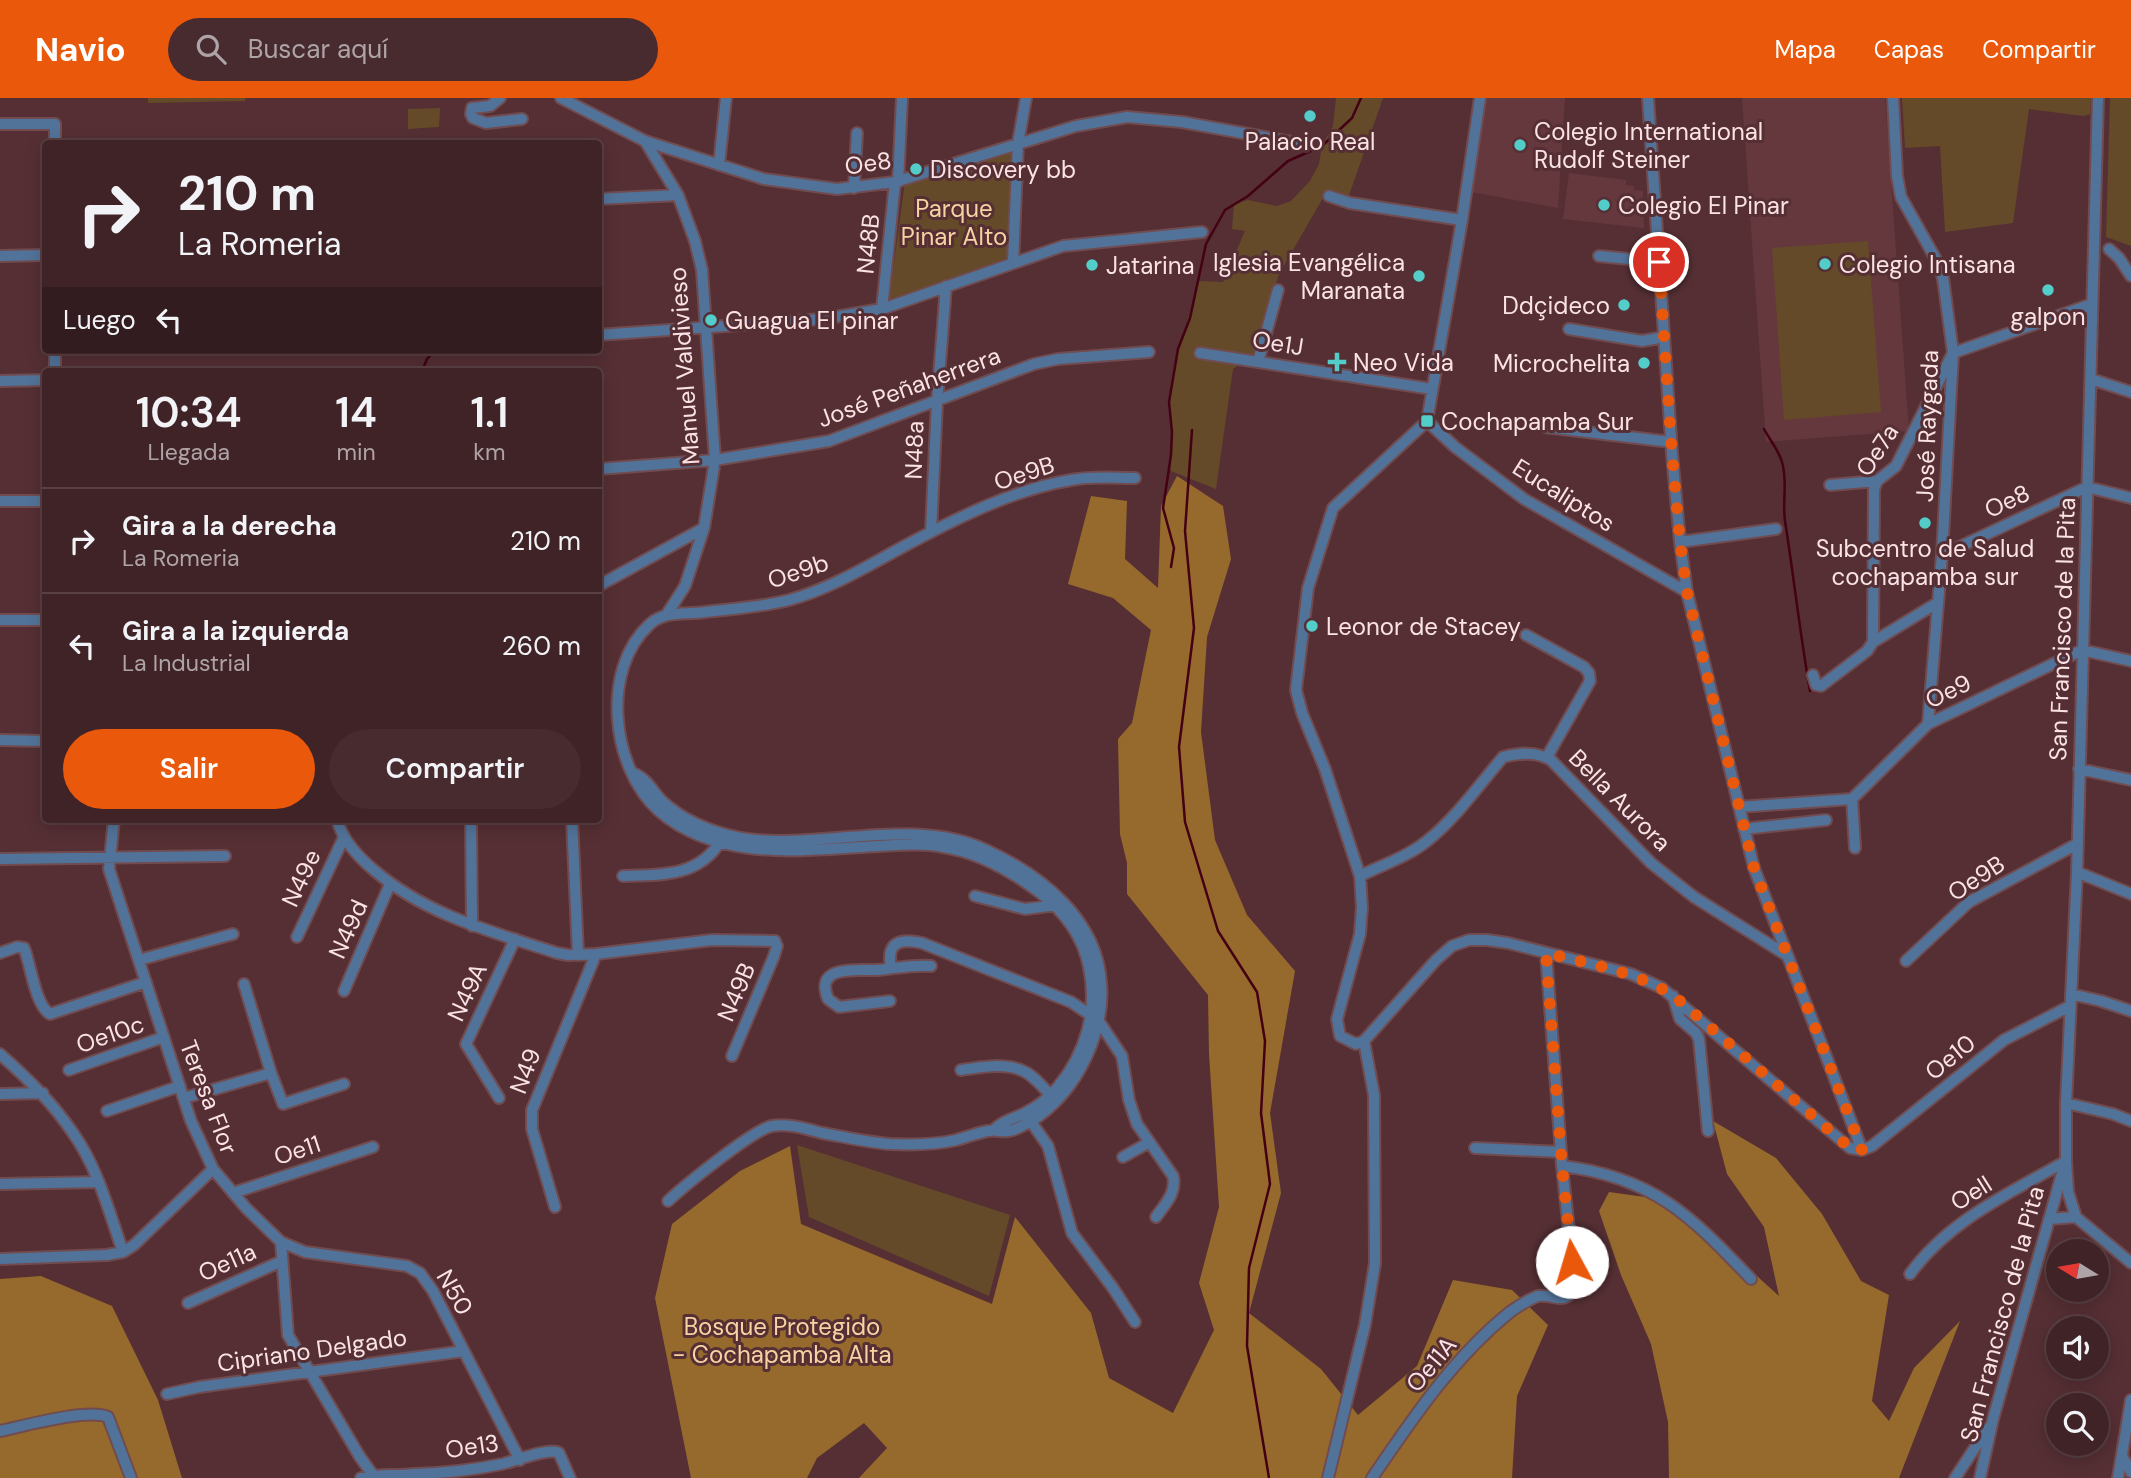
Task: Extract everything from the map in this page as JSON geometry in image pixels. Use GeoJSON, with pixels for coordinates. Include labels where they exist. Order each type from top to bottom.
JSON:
{"type":"FeatureCollection","features":[{"type":"Feature","properties":{"kind":"street"},"geometry":{"type":"LineString","coordinates":[[500,98],[490,106],[472,108],[473,118],[486,123],[522,119]]}},
{"type":"Feature","properties":{"kind":"street"},"geometry":{"type":"LineString","coordinates":[[561,98],[645,141]]}},
{"type":"Feature","properties":{"kind":"street"},"geometry":{"type":"LineString","coordinates":[[719,165],[726,98]]}},
{"type":"Feature","properties":{"kind":"street","name":"N48B"},"geometry":{"type":"LineString","coordinates":[[882,309],[897,182],[902,98]]}},
{"type":"Feature","properties":{"kind":"street"},"geometry":{"type":"LineString","coordinates":[[1013,262],[1018,143],[1026,98]]}},
{"type":"Feature","properties":{"kind":"street"},"geometry":{"type":"LineString","coordinates":[[1480,98],[1427,421],[1333,508],[1308,588],[1296,690],[1360,876],[1360,934],[1337,1019],[1340,1036],[1356,1044],[1364,1041],[1436,960],[1452,946],[1469,940],[1487,940],[1631,974],[1674,996],[1850,1148],[1862,1150]]}},
{"type":"Feature","properties":{"kind":"street"},"geometry":{"type":"LineString","coordinates":[[1648,98],[1671,442],[1687,592],[1754,868],[1862,1150]]}},
{"type":"Feature","properties":{"kind":"street","name":"José Raygada"},"geometry":{"type":"LineString","coordinates":[[1892,98],[1901,197],[1938,263],[1943,278],[1953,353],[1942,555],[1928,724]]}},
{"type":"Feature","properties":{"kind":"street","name":"San Francisco de la Pita"},"geometry":{"type":"LineString","coordinates":[[2098,98],[2077,872],[2066,1103],[2066,1161],[2068,1192],[2076,1217],[2131,1263]]}},
{"type":"Feature","properties":{"kind":"street","name":"Oe8"},"geometry":{"type":"LineString","coordinates":[[645,141],[764,179],[837,189],[897,182],[1076,126],[1128,117],[1182,122],[1303,144]]}},
{"type":"Feature","properties":{"kind":"street"},"geometry":{"type":"LineString","coordinates":[[0,124],[55,124],[55,140]]}},
{"type":"Feature","properties":{"kind":"street"},"geometry":{"type":"LineString","coordinates":[[854,188],[857,132]]}},
{"type":"Feature","properties":{"kind":"street","name":"Manuel Valdivieso"},"geometry":{"type":"LineString","coordinates":[[645,141],[678,195],[695,241],[702,270],[715,460],[704,528],[685,586],[667,614],[653,621],[627,654],[617,685],[622,742],[633,773],[650,802],[666,817],[691,832],[720,842],[778,850],[852,843]]}},
{"type":"Feature","properties":{"kind":"street"},"geometry":{"type":"LineString","coordinates":[[602,199],[678,195]]}},
{"type":"Feature","properties":{"kind":"street"},"geometry":{"type":"LineString","coordinates":[[1329,196],[1350,202],[1462,220]]}},
{"type":"Feature","properties":{"kind":"street"},"geometry":{"type":"LineString","coordinates":[[602,335],[822,319],[882,309],[1070,244],[1202,232]]}},
{"type":"Feature","properties":{"kind":"street"},"geometry":{"type":"LineString","coordinates":[[2109,249],[2131,276]]}},
{"type":"Feature","properties":{"kind":"street"},"geometry":{"type":"LineString","coordinates":[[0,256],[42,255]]}},
{"type":"Feature","properties":{"kind":"street"},"geometry":{"type":"LineString","coordinates":[[1599,256],[1659,262]]}},
{"type":"Feature","properties":{"kind":"street","name":"N48a"},"geometry":{"type":"LineString","coordinates":[[931,532],[946,286]]}},
{"type":"Feature","properties":{"kind":"street"},"geometry":{"type":"LineString","coordinates":[[1258,362],[1278,290]]}},
{"type":"Feature","properties":{"kind":"street"},"geometry":{"type":"LineString","coordinates":[[1953,353],[2092,304]]}},
{"type":"Feature","properties":{"kind":"street"},"geometry":{"type":"LineString","coordinates":[[1569,329],[1642,341],[1664,337]]}},
{"type":"Feature","properties":{"kind":"street","name":"José Peñaherrera"},"geometry":{"type":"LineString","coordinates":[[602,469],[715,460],[829,441],[1047,361],[1149,352]]}},
{"type":"Feature","properties":{"kind":"street","name":"Oe1J"},"geometry":{"type":"LineString","coordinates":[[1200,353],[1432,388]]}},
{"type":"Feature","properties":{"kind":"street","name":"Oe7a"},"geometry":{"type":"LineString","coordinates":[[1873,642],[1873,498],[1877,481],[1896,466],[1953,353]]}},
{"type":"Feature","properties":{"kind":"street"},"geometry":{"type":"LineString","coordinates":[[2091,379],[2131,392]]}},
{"type":"Feature","properties":{"kind":"street"},"geometry":{"type":"LineString","coordinates":[[0,381],[42,380]]}},
{"type":"Feature","properties":{"kind":"street","name":"Eucaliptos"},"geometry":{"type":"LineString","coordinates":[[1427,421],[1455,447],[1524,499],[1687,592]]}},
{"type":"Feature","properties":{"kind":"street"},"geometry":{"type":"LineString","coordinates":[[1545,427],[1671,442]]}},
{"type":"Feature","properties":{"kind":"street","name":"Oe9B"},"geometry":{"type":"LineString","coordinates":[[931,532],[1025,491],[1074,479],[1135,478]]}},
{"type":"Feature","properties":{"kind":"street"},"geometry":{"type":"LineString","coordinates":[[1830,485],[1877,481]]}},
{"type":"Feature","properties":{"kind":"street"},"geometry":{"type":"LineString","coordinates":[[2087,487],[2131,498]]}},
{"type":"Feature","properties":{"kind":"street","name":"Oe8"},"geometry":{"type":"LineString","coordinates":[[1942,555],[2087,487]]}},
{"type":"Feature","properties":{"kind":"street"},"geometry":{"type":"LineString","coordinates":[[0,501],[42,501]]}},
{"type":"Feature","properties":{"kind":"street"},"geometry":{"type":"LineString","coordinates":[[602,584],[704,528]]}},
{"type":"Feature","properties":{"kind":"street"},"geometry":{"type":"LineString","coordinates":[[1680,542],[1776,529]]}},
{"type":"Feature","properties":{"kind":"street","name":"Oe9b"},"geometry":{"type":"LineString","coordinates":[[667,614],[700,613],[787,600],[827,587],[931,532]]}},
{"type":"Feature","properties":{"kind":"street"},"geometry":{"type":"LineString","coordinates":[[1813,675],[1816,685],[1821,686],[1867,651],[1873,642],[1937,603]]}},
{"type":"Feature","properties":{"kind":"street"},"geometry":{"type":"LineString","coordinates":[[0,620],[42,620]]}},
{"type":"Feature","properties":{"kind":"street"},"geometry":{"type":"LineString","coordinates":[[1526,635],[1584,667],[1591,677],[1547,757]]}},
{"type":"Feature","properties":{"kind":"street"},"geometry":{"type":"LineString","coordinates":[[2082,650],[2131,661]]}},
{"type":"Feature","properties":{"kind":"street","name":"Oe9"},"geometry":{"type":"LineString","coordinates":[[1852,799],[1928,724],[2082,650]]}},
{"type":"Feature","properties":{"kind":"street"},"geometry":{"type":"LineString","coordinates":[[0,740],[42,741]]}},
{"type":"Feature","properties":{"kind":"street","name":"Bella Aurora"},"geometry":{"type":"LineString","coordinates":[[1360,876],[1408,854],[1427,841],[1503,757],[1536,754],[1547,757],[1651,863],[1694,897],[1788,956]]}},
{"type":"Feature","properties":{"kind":"street"},"geometry":{"type":"LineString","coordinates":[[2079,769],[2131,780]]}},
{"type":"Feature","properties":{"kind":"street"},"geometry":{"type":"LineString","coordinates":[[633,773],[644,779],[678,814],[699,826],[726,834],[775,841],[927,845],[957,850],[981,859],[1059,904],[1086,952],[1093,988],[1095,1017],[1078,1059],[1053,1098],[1028,1117],[1001,1123],[994,1130],[953,1141],[924,1144],[890,1144],[803,1128],[772,1126],[754,1134],[668,1201]]}},
{"type":"Feature","properties":{"kind":"street"},"geometry":{"type":"LineString","coordinates":[[1739,807],[1852,799],[1855,848]]}},
{"type":"Feature","properties":{"kind":"street"},"geometry":{"type":"LineString","coordinates":[[1744,829],[1826,820]]}},
{"type":"Feature","properties":{"kind":"street","name":"Teresa Flor"},"geometry":{"type":"LineString","coordinates":[[113,823],[108,869],[198,1138],[213,1169],[281,1242]]}},
{"type":"Feature","properties":{"kind":"street"},"geometry":{"type":"LineString","coordinates":[[339,823],[344,837],[365,863],[390,884],[423,904],[472,926],[557,953],[596,954]]}},
{"type":"Feature","properties":{"kind":"street"},"geometry":{"type":"LineString","coordinates":[[471,823],[472,926]]}},
{"type":"Feature","properties":{"kind":"street"},"geometry":{"type":"LineString","coordinates":[[572,823],[578,955]]}},
{"type":"Feature","properties":{"kind":"street","name":"N49e"},"geometry":{"type":"LineString","coordinates":[[297,937],[344,837]]}},
{"type":"Feature","properties":{"kind":"street"},"geometry":{"type":"LineString","coordinates":[[623,876],[683,870],[704,862],[720,842]]}},
{"type":"Feature","properties":{"kind":"street","name":"Oe9B"},"geometry":{"type":"LineString","coordinates":[[1906,961],[1969,902],[2077,844]]}},
{"type":"Feature","properties":{"kind":"street"},"geometry":{"type":"LineString","coordinates":[[0,859],[225,856]]}},
{"type":"Feature","properties":{"kind":"street"},"geometry":{"type":"LineString","coordinates":[[2077,872],[2131,894]]}},
{"type":"Feature","properties":{"kind":"street","name":"N49d"},"geometry":{"type":"LineString","coordinates":[[344,990],[390,884]]}},
{"type":"Feature","properties":{"kind":"street"},"geometry":{"type":"LineString","coordinates":[[975,896],[1025,909],[1059,904]]}},
{"type":"Feature","properties":{"kind":"street"},"geometry":{"type":"LineString","coordinates":[[139,960],[233,934]]}},
{"type":"Feature","properties":{"kind":"street","name":"N49A"},"geometry":{"type":"LineString","coordinates":[[499,1098],[466,1044],[515,939]]}},
{"type":"Feature","properties":{"kind":"street","name":"N49B"},"geometry":{"type":"LineString","coordinates":[[596,954],[712,940],[770,940],[776,943],[774,956],[732,1056]]}},
{"type":"Feature","properties":{"kind":"street"},"geometry":{"type":"LineString","coordinates":[[890,968],[891,951],[895,945],[905,942],[922,943],[1071,1002],[1095,1017],[1122,1056],[1129,1100],[1137,1124],[1172,1176],[1172,1195],[1156,1217]]}},
{"type":"Feature","properties":{"kind":"street"},"geometry":{"type":"LineString","coordinates":[[0,953],[17,947],[24,948],[41,1003],[50,1014],[146,982]]}},
{"type":"Feature","properties":{"kind":"street"},"geometry":{"type":"LineString","coordinates":[[1546,953],[1562,1166],[1608,1174],[1671,1202],[1751,1279]]}},
{"type":"Feature","properties":{"kind":"street","name":"N49"},"geometry":{"type":"LineString","coordinates":[[555,1207],[532,1129],[532,1110],[596,954]]}},
{"type":"Feature","properties":{"kind":"street"},"geometry":{"type":"LineString","coordinates":[[890,1001],[839,1007],[830,1002],[825,990],[827,981],[837,972],[850,969],[907,965],[931,967]]}},
{"type":"Feature","properties":{"kind":"street"},"geometry":{"type":"LineString","coordinates":[[244,984],[283,1104],[344,1084]]}},
{"type":"Feature","properties":{"kind":"street"},"geometry":{"type":"LineString","coordinates":[[1674,996],[1680,1019],[1699,1039],[1708,1131]]}},
{"type":"Feature","properties":{"kind":"street"},"geometry":{"type":"LineString","coordinates":[[2070,1000],[2101,1001],[2131,1010]]}},
{"type":"Feature","properties":{"kind":"street","name":"Oe10"},"geometry":{"type":"LineString","coordinates":[[1862,1150],[1872,1146],[2004,1040],[2070,1000]]}},
{"type":"Feature","properties":{"kind":"street","name":"Oe10c"},"geometry":{"type":"LineString","coordinates":[[69,1070],[164,1037]]}},
{"type":"Feature","properties":{"kind":"street"},"geometry":{"type":"LineString","coordinates":[[1328,1478],[1365,1325],[1375,1263],[1374,1095],[1364,1041]]}},
{"type":"Feature","properties":{"kind":"street"},"geometry":{"type":"LineString","coordinates":[[0,1054],[43,1093],[75,1135],[99,1182],[123,1252]]}},
{"type":"Feature","properties":{"kind":"street"},"geometry":{"type":"LineString","coordinates":[[961,1070],[987,1066],[1023,1070],[1053,1098]]}},
{"type":"Feature","properties":{"kind":"street"},"geometry":{"type":"LineString","coordinates":[[184,1098],[271,1073]]}},
{"type":"Feature","properties":{"kind":"street"},"geometry":{"type":"LineString","coordinates":[[107,1111],[180,1086]]}},
{"type":"Feature","properties":{"kind":"street"},"geometry":{"type":"LineString","coordinates":[[0,1094],[43,1093]]}},
{"type":"Feature","properties":{"kind":"street"},"geometry":{"type":"LineString","coordinates":[[2066,1103],[2131,1121]]}},
{"type":"Feature","properties":{"kind":"street"},"geometry":{"type":"LineString","coordinates":[[1028,1117],[1048,1146],[1072,1233],[1135,1322]]}},
{"type":"Feature","properties":{"kind":"street"},"geometry":{"type":"LineString","coordinates":[[1124,1157],[1148,1143]]}},
{"type":"Feature","properties":{"kind":"street","name":"Oe11"},"geometry":{"type":"LineString","coordinates":[[233,1193],[373,1147]]}},
{"type":"Feature","properties":{"kind":"street"},"geometry":{"type":"LineString","coordinates":[[1475,1148],[1561,1152]]}},
{"type":"Feature","properties":{"kind":"street","name":"San Francisco de la Pita"},"geometry":{"type":"LineString","coordinates":[[1980,1478],[1993,1419],[2066,1161]]}},
{"type":"Feature","properties":{"kind":"street","name":"Oell"},"geometry":{"type":"LineString","coordinates":[[1910,1274],[1932,1246],[1967,1218],[2066,1161]]}},
{"type":"Feature","properties":{"kind":"street","name":"Oe11A"},"geometry":{"type":"LineString","coordinates":[[1372,1478],[1450,1369],[1511,1310],[1540,1296],[1564,1298],[1571,1294],[1575,1286],[1562,1166]]}},
{"type":"Feature","properties":{"kind":"street"},"geometry":{"type":"LineString","coordinates":[[0,1258],[107,1255],[123,1252],[134,1245],[213,1169]]}},
{"type":"Feature","properties":{"kind":"street"},"geometry":{"type":"LineString","coordinates":[[0,1184],[99,1182]]}},
{"type":"Feature","properties":{"kind":"street"},"geometry":{"type":"LineString","coordinates":[[2049,1219],[2076,1217]]}},
{"type":"Feature","properties":{"kind":"street"},"geometry":{"type":"LineString","coordinates":[[281,1242],[288,1335],[373,1475]]}},
{"type":"Feature","properties":{"kind":"street","name":"N50"},"geometry":{"type":"LineString","coordinates":[[281,1242],[305,1252],[407,1265],[424,1277],[520,1460]]}},
{"type":"Feature","properties":{"kind":"street","name":"Oe11a"},"geometry":{"type":"LineString","coordinates":[[188,1303],[282,1261]]}},
{"type":"Feature","properties":{"kind":"street","name":"Cipriano Delgado"},"geometry":{"type":"LineString","coordinates":[[167,1394],[464,1351]]}},
{"type":"Feature","properties":{"kind":"street"},"geometry":{"type":"LineString","coordinates":[[2118,1478],[2131,1400]]}},
{"type":"Feature","properties":{"kind":"street"},"geometry":{"type":"LineString","coordinates":[[0,1431],[69,1417],[101,1414],[108,1417],[131,1478]]}},
{"type":"Feature","properties":{"kind":"street"},"geometry":{"type":"LineString","coordinates":[[1955,1478],[1993,1419]]}},
{"type":"Feature","properties":{"kind":"street","name":"Oe13"},"geometry":{"type":"LineString","coordinates":[[361,1478],[373,1475],[471,1470],[552,1450],[557,1451],[570,1478]]}},
{"type":"Feature","properties":{"kind":"street"},"geometry":{"type":"LineString","coordinates":[[2122,1456],[2131,1472]]}},
{"type":"Feature","properties":{"kind":"shaded area","name":"Colegio International Rudolf Steiner"},"geometry":{"type":"Polygon","coordinates":[[[1485,98],[1565,98],[1558,208],[1471,192],[1485,98]]]}},
{"type":"Feature","properties":{"kind":"shaded area","name":"Colegio Intisana"},"geometry":{"type":"Polygon","coordinates":[[[1742,98],[1885,98],[1909,431],[1766,442],[1742,98]]]}},
{"type":"Feature","properties":{"kind":"shaded area","name":"Colegio El Pinar"},"geometry":{"type":"Polygon","coordinates":[[[1569,173],[1626,180],[1626,185],[1643,191],[1644,228],[1563,219],[1569,173]]]}},
{"type":"Feature","properties":{"kind":"green space"},"geometry":{"type":"Polygon","coordinates":[[[148,98],[245,98],[245,101],[148,103],[148,98]]]}},
{"type":"Feature","properties":{"kind":"green space"},"geometry":{"type":"Polygon","coordinates":[[[1336,98],[1383,98],[1347,201],[1327,191],[1279,274],[1252,356],[1233,369],[1216,489],[1171,471],[1170,466],[1170,385],[1198,281],[1223,282],[1245,231],[1232,229],[1234,204],[1248,200],[1277,206],[1291,201],[1310,181],[1319,164],[1322,146],[1333,126],[1336,98]]]}},
{"type":"Feature","properties":{"kind":"green space"},"geometry":{"type":"Polygon","coordinates":[[[1902,98],[2091,98],[2090,114],[2083,116],[2029,109],[2013,223],[1945,232],[1940,146],[1905,148],[1902,98]]]}},
{"type":"Feature","properties":{"kind":"green space"},"geometry":{"type":"Polygon","coordinates":[[[2110,98],[2131,98],[2131,246],[2106,237],[2110,98]]]}},
{"type":"Feature","properties":{"kind":"green space"},"geometry":{"type":"Polygon","coordinates":[[[440,108],[439,127],[408,129],[408,109],[440,108]]]}},
{"type":"Feature","properties":{"kind":"green space","name":"Parque Pinar Alto"},"geometry":{"type":"Polygon","coordinates":[[[1013,148],[1007,258],[888,307],[905,181],[1013,148]]]}},
{"type":"Feature","properties":{"kind":"green space"},"geometry":{"type":"Polygon","coordinates":[[[1868,241],[1881,412],[1784,420],[1772,248],[1868,241]]]}},
{"type":"Feature","properties":{"kind":"green space","name":"Bosque Protegido - Cochapamba Alta"},"geometry":{"type":"Polygon","coordinates":[[[1177,476],[1223,506],[1231,559],[1207,637],[1201,732],[1215,840],[1247,915],[1295,971],[1270,1113],[1281,1193],[1249,1313],[1321,1369],[1358,1415],[1417,1366],[1453,1280],[1512,1290],[1548,1325],[1517,1396],[1512,1478],[859,1478],[887,1448],[864,1423],[817,1458],[807,1478],[691,1478],[655,1298],[672,1224],[740,1171],[790,1146],[801,1224],[992,1304],[1015,1217],[1091,1313],[1109,1378],[1173,1413],[1214,1330],[1199,1283],[1219,1207],[1208,995],[1127,894],[1127,863],[1120,834],[1118,739],[1132,723],[1151,630],[1113,598],[1068,584],[1091,496],[1127,501],[1125,559],[1158,588],[1161,506],[1177,476]]]}},
{"type":"Feature","properties":{"kind":"green space"},"geometry":{"type":"Polygon","coordinates":[[[1713,1121],[1776,1158],[1822,1214],[1861,1281],[1889,1295],[1872,1401],[1889,1421],[1914,1368],[1960,1321],[1899,1478],[1669,1478],[1668,1422],[1651,1344],[1621,1275],[1599,1211],[1609,1192],[1674,1201],[1779,1296],[1764,1227],[1727,1174],[1713,1121]]]}},
{"type":"Feature","properties":{"kind":"green space"},"geometry":{"type":"Polygon","coordinates":[[[797,1145],[1010,1215],[989,1296],[809,1217],[797,1145]]]}},
{"type":"Feature","properties":{"kind":"green space"},"geometry":{"type":"Polygon","coordinates":[[[41,1276],[112,1306],[158,1400],[182,1478],[0,1478],[0,1279],[41,1276]]]}},
{"type":"Feature","properties":{"kind":"waterway"},"geometry":{"type":"LineString","coordinates":[[1171,567],[1174,548],[1163,508],[1171,455],[1169,402],[1178,349],[1190,318],[1206,244],[1225,210],[1248,196],[1288,161],[1322,146],[1352,118],[1361,98]]}},
{"type":"Feature","properties":{"kind":"waterway"},"geometry":{"type":"LineString","coordinates":[[423,368],[431,354]]}},
{"type":"Feature","properties":{"kind":"waterway"},"geometry":{"type":"LineString","coordinates":[[1764,429],[1779,454],[1784,469],[1785,521],[1810,691]]}},
{"type":"Feature","properties":{"kind":"waterway"},"geometry":{"type":"LineString","coordinates":[[1192,430],[1185,531],[1194,628],[1179,747],[1185,822],[1218,931],[1257,992],[1265,1041],[1261,1113],[1270,1184],[1249,1268],[1247,1346],[1269,1478]]}},
{"type":"Feature","properties":{"kind":"place","name":"Palacio Real"},"geometry":{"type":"Point","coordinates":[1310,116]}},
{"type":"Feature","properties":{"kind":"place","name":"Colegio International Rudolf Steiner"},"geometry":{"type":"Point","coordinates":[1520,145]}},
{"type":"Feature","properties":{"kind":"place","name":"Discovery bb"},"geometry":{"type":"Point","coordinates":[916,169]}},
{"type":"Feature","properties":{"kind":"place","name":"Colegio El Pinar"},"geometry":{"type":"Point","coordinates":[1604,205]}},
{"type":"Feature","properties":{"kind":"place","name":"Colegio Intisana"},"geometry":{"type":"Point","coordinates":[1825,264]}},
{"type":"Feature","properties":{"kind":"place","name":"Jatarina"},"geometry":{"type":"Point","coordinates":[1092,265]}},
{"type":"Feature","properties":{"kind":"place","name":"Iglesia Evangélica Maranata"},"geometry":{"type":"Point","coordinates":[1419,276]}},
{"type":"Feature","properties":{"kind":"place","name":"galpon"},"geometry":{"type":"Point","coordinates":[2048,290]}},
{"type":"Feature","properties":{"kind":"place","name":"Ddçideco"},"geometry":{"type":"Point","coordinates":[1624,305]}},
{"type":"Feature","properties":{"kind":"place","name":"Guagua El pinar"},"geometry":{"type":"Point","coordinates":[711,320]}},
{"type":"Feature","properties":{"kind":"place","name":"Neo Vida"},"geometry":{"type":"Point","coordinates":[1337,362]}},
{"type":"Feature","properties":{"kind":"place","name":"Microchelita"},"geometry":{"type":"Point","coordinates":[1644,363]}},
{"type":"Feature","properties":{"kind":"place","name":"Cochapamba Sur"},"geometry":{"type":"Point","coordinates":[1427,421]}},
{"type":"Feature","properties":{"kind":"place","name":"Subcentro de Salud cochapamba sur"},"geometry":{"type":"Point","coordinates":[1925,523]}},
{"type":"Feature","properties":{"kind":"place","name":"Leonor de Stacey"},"geometry":{"type":"Point","coordinates":[1312,626]}},
{"type":"Feature","properties":{"kind":"route"},"geometry":{"type":"LineString","coordinates":[[1572,1262],[1546,953],[1631,974],[1662,988],[1850,1148],[1862,1150],[1754,868],[1687,592],[1672,454],[1659,262]]}}]}
